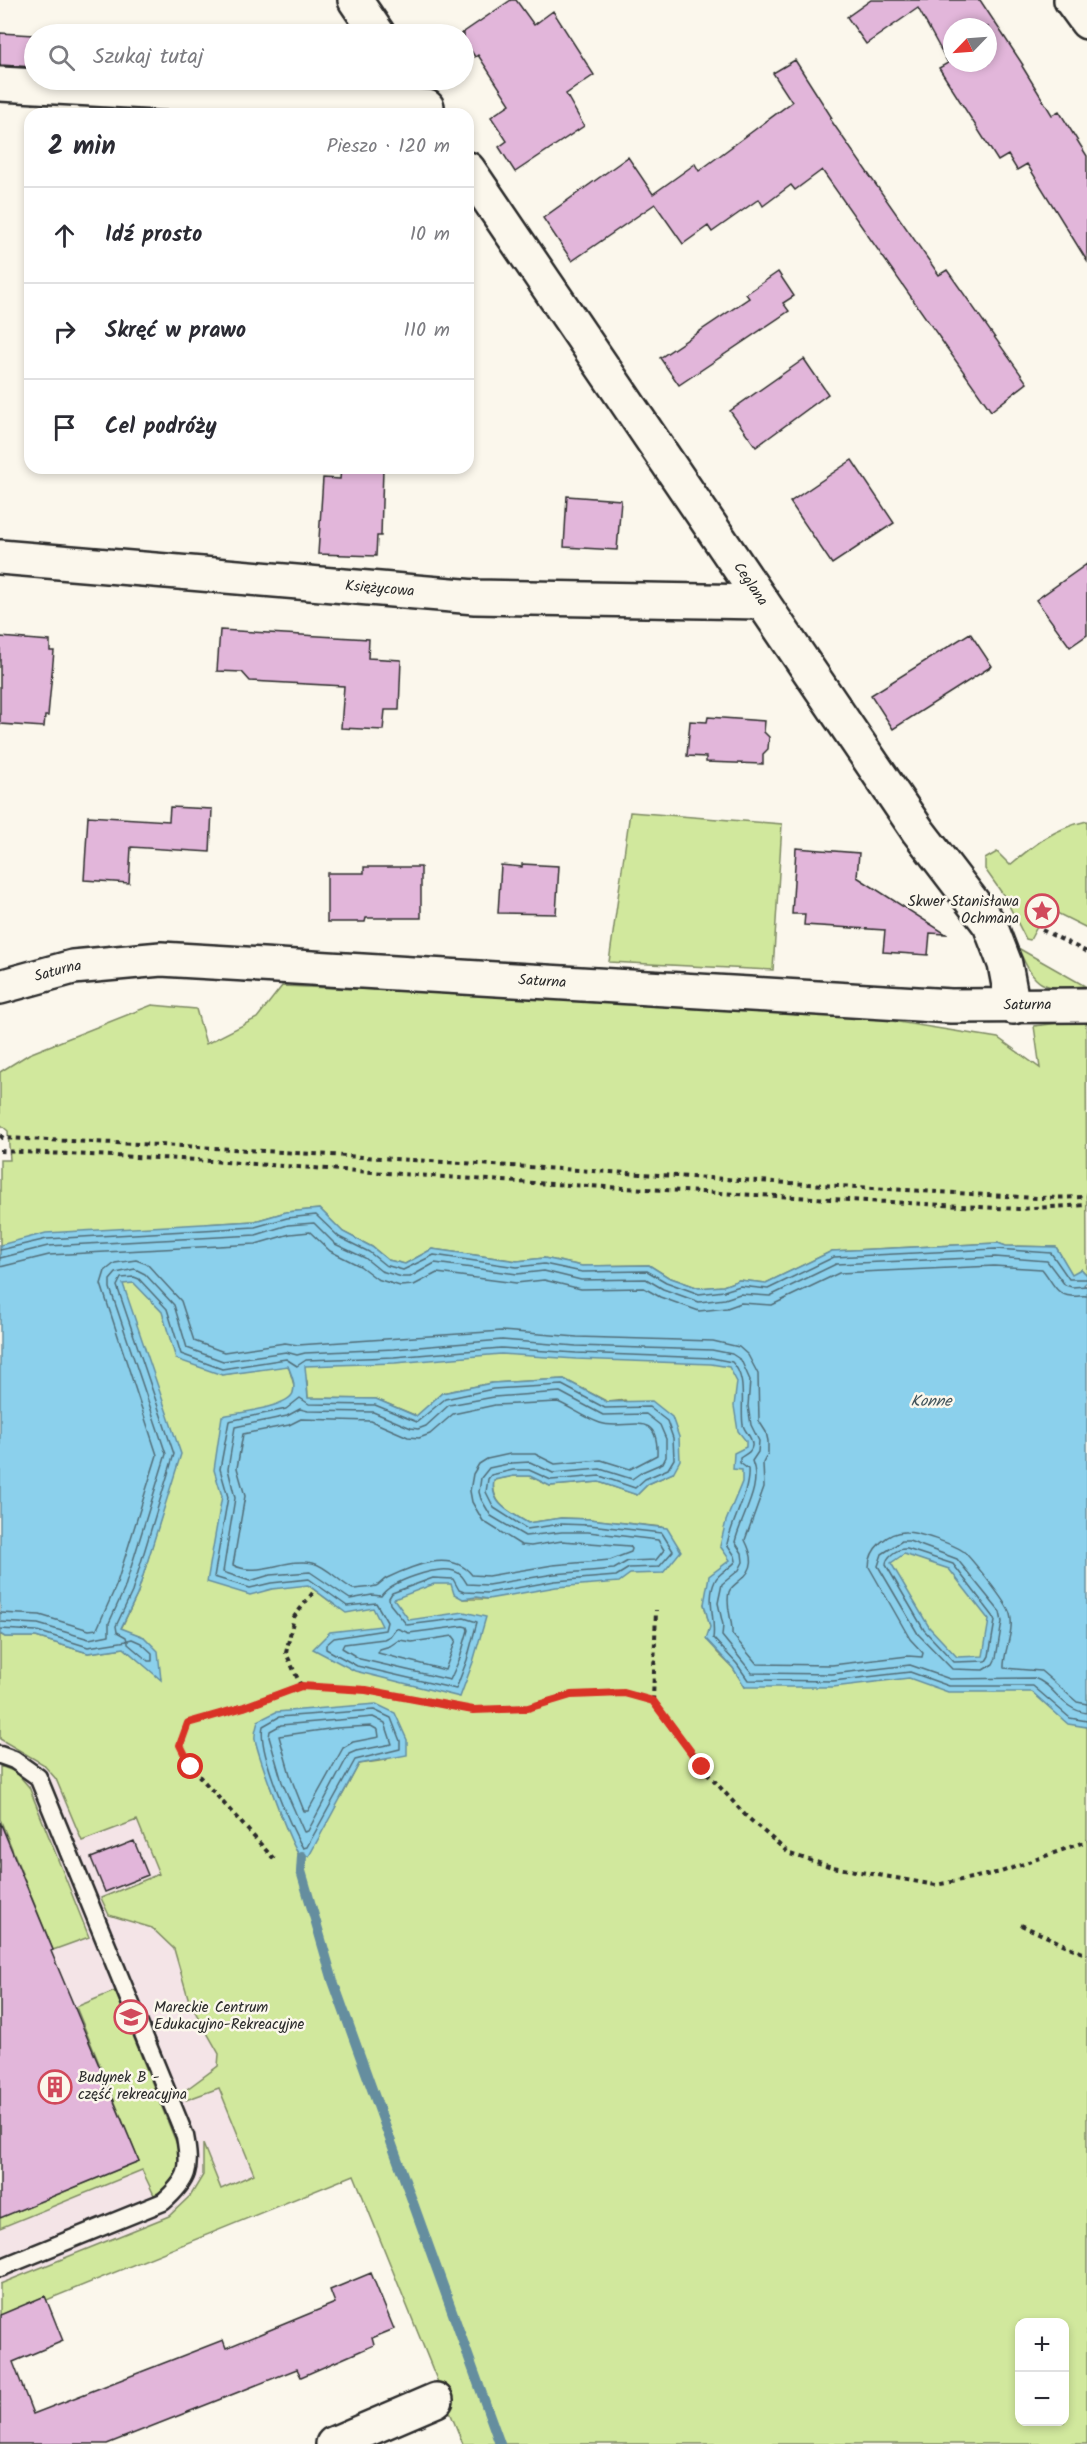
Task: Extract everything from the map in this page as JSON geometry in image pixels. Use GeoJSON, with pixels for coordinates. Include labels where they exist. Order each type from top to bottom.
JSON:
{"type":"FeatureCollection","features":[{"type":"Feature","properties":{"kind":"street"},"geometry":{"type":"LineString","coordinates":[[355,0],[371,24]]}},
{"type":"Feature","properties":{"kind":"street"},"geometry":{"type":"LineString","coordinates":[[1071,0],[1087,22]]}},
{"type":"Feature","properties":{"kind":"street"},"geometry":{"type":"LineString","coordinates":[[0,84],[24,86]]}},
{"type":"Feature","properties":{"kind":"street"},"geometry":{"type":"LineString","coordinates":[[95,90],[381,108]]}},
{"type":"Feature","properties":{"kind":"street"},"geometry":{"type":"LineString","coordinates":[[415,90],[427,108]]}},
{"type":"Feature","properties":{"kind":"street","name":"Ceglana"},"geometry":{"type":"LineString","coordinates":[[474,178],[918,831],[990,925],[1005,964],[1013,1007]]}},
{"type":"Feature","properties":{"kind":"street","name":"Księżycowa"},"geometry":{"type":"LineString","coordinates":[[0,556],[475,597],[762,602]]}},
{"type":"Feature","properties":{"kind":"street","name":"Saturna"},"geometry":{"type":"LineString","coordinates":[[0,987],[73,967],[160,959],[951,1006],[1087,1005]]}},
{"type":"Feature","properties":{"kind":"street"},"geometry":{"type":"LineString","coordinates":[[333,2444],[436,2400]]}},
{"type":"Feature","properties":{"kind":"lane"},"geometry":{"type":"LineString","coordinates":[[0,1755],[14,1760],[38,1777],[185,2136],[190,2162],[180,2187],[163,2202],[0,2268]]}},
{"type":"Feature","properties":{"kind":"path"},"geometry":{"type":"LineString","coordinates":[[1042,930],[1087,952]]}},
{"type":"Feature","properties":{"kind":"path"},"geometry":{"type":"LineString","coordinates":[[0,1135],[3,1138],[183,1146],[1013,1196],[1087,1197]]}},
{"type":"Feature","properties":{"kind":"path"},"geometry":{"type":"LineString","coordinates":[[0,1151],[181,1159],[533,1184],[1018,1209],[1087,1205]]}},
{"type":"Feature","properties":{"kind":"path"},"geometry":{"type":"LineString","coordinates":[[301,1686],[286,1653],[294,1617],[315,1590]]}},
{"type":"Feature","properties":{"kind":"path"},"geometry":{"type":"LineString","coordinates":[[653,1701],[656,1610]]}},
{"type":"Feature","properties":{"kind":"path"},"geometry":{"type":"LineString","coordinates":[[274,1858],[191,1767],[180,1745],[188,1723],[244,1707],[301,1686],[366,1690],[473,1710],[528,1708],[571,1695],[624,1693],[653,1701],[702,1767],[746,1816],[789,1854],[832,1867],[936,1885],[1001,1872],[1087,1841]]}},
{"type":"Feature","properties":{"kind":"path"},"geometry":{"type":"LineString","coordinates":[[1021,1925],[1087,1955]]}},
{"type":"Feature","properties":{"kind":"shaded area","name":"Mareckie Centrum Edukacyjno-Rekreacyjne"},"geometry":{"type":"Polygon","coordinates":[[[0,1701],[156,1769],[334,2182],[0,2319],[0,1701]]]}},
{"type":"Feature","properties":{"kind":"green space"},"geometry":{"type":"Polygon","coordinates":[[[630,812],[782,824],[773,970],[609,962],[630,812]]]}},
{"type":"Feature","properties":{"kind":"green space","name":"Skwer Stanisława Ochmana"},"geometry":{"type":"Polygon","coordinates":[[[1087,821],[1087,928],[1047,908],[1030,940],[1026,939],[1004,896],[985,869],[985,859],[997,852],[1010,865],[1046,838],[1065,828],[1087,821]]]}},
{"type":"Feature","properties":{"kind":"green space"},"geometry":{"type":"Polygon","coordinates":[[[1018,948],[1085,986],[1058,987],[1042,984],[1030,971],[1018,948]]]}},
{"type":"Feature","properties":{"kind":"green space"},"geometry":{"type":"Polygon","coordinates":[[[282,986],[805,1007],[998,1038],[1040,1068],[1034,1026],[1086,1020],[1087,1275],[1081,1269],[1072,1275],[1056,1247],[1006,1246],[997,1243],[832,1251],[766,1283],[739,1280],[723,1286],[699,1288],[668,1277],[649,1265],[582,1266],[544,1258],[518,1261],[432,1249],[405,1264],[388,1260],[372,1247],[343,1232],[320,1209],[286,1212],[255,1221],[205,1224],[222,1375],[288,1365],[294,1385],[293,1396],[284,1403],[308,1585],[332,1603],[442,1571],[463,1599],[488,1599],[662,1527],[561,1518],[528,1523],[508,1511],[498,1501],[495,1495],[494,1480],[530,1476],[550,1486],[599,1482],[637,1495],[648,1484],[673,1473],[625,1400],[608,1402],[564,1379],[492,1383],[442,1393],[417,1416],[376,1399],[308,1398],[307,1381],[298,1361],[437,1347],[750,1361],[761,1513],[704,1604],[717,1652],[733,1668],[745,1687],[867,1565],[935,1542],[1087,1694],[1087,2444],[463,2444],[354,2175],[0,2319],[0,2284],[169,2216],[191,2195],[203,2175],[203,2144],[221,2189],[254,2174],[219,2088],[186,2100],[183,2092],[218,2066],[219,2054],[189,2001],[174,1949],[152,1928],[109,1915],[101,1898],[159,1874],[137,1820],[82,1841],[56,1779],[43,1764],[0,1739],[0,1634],[5,1637],[36,1637],[88,1653],[124,1648],[161,1679],[144,1637],[121,1629],[137,1595],[180,1454],[0,1267],[0,1160],[10,1160],[8,1131],[0,1124],[0,1072],[29,1054],[152,1005],[196,1009],[206,1044],[257,1018],[282,986]],[[407,1740],[270,1786],[298,1854],[343,1794],[359,1764],[386,1760],[407,1740]]]}},
{"type":"Feature","properties":{"kind":"green space"},"geometry":{"type":"Polygon","coordinates":[[[0,1766],[16,1772],[29,1787],[89,1937],[53,1950],[0,1819],[0,1766]]]}},
{"type":"Feature","properties":{"kind":"green space"},"geometry":{"type":"Polygon","coordinates":[[[115,1991],[178,2147],[180,2164],[177,2177],[169,2187],[154,2195],[142,2170],[0,2228],[0,2218],[139,2161],[76,2007],[115,1991]]]}},
{"type":"Feature","properties":{"kind":"water","name":"Konne"},"geometry":{"type":"Polygon","coordinates":[[[320,1209],[343,1232],[372,1247],[388,1260],[405,1264],[432,1249],[517,1261],[544,1258],[582,1266],[649,1265],[668,1277],[699,1288],[723,1286],[739,1280],[766,1283],[832,1251],[998,1243],[1006,1246],[1056,1247],[1072,1274],[1081,1269],[1087,1275],[1087,1282],[1084,1285],[1087,1287],[1087,1727],[1068,1724],[1032,1692],[948,1692],[909,1678],[833,1687],[745,1687],[733,1668],[706,1639],[710,1627],[704,1604],[709,1576],[730,1560],[720,1546],[726,1521],[742,1482],[742,1470],[733,1469],[734,1453],[746,1447],[746,1441],[738,1431],[734,1406],[737,1382],[729,1367],[711,1364],[501,1354],[395,1363],[305,1366],[308,1398],[376,1399],[416,1416],[442,1393],[492,1383],[564,1379],[607,1402],[652,1401],[672,1417],[679,1437],[680,1460],[673,1473],[648,1484],[637,1495],[599,1482],[550,1486],[530,1476],[494,1480],[493,1488],[502,1506],[528,1523],[561,1518],[589,1519],[667,1528],[681,1551],[663,1573],[630,1574],[619,1582],[556,1587],[488,1599],[476,1597],[463,1599],[454,1594],[451,1584],[434,1584],[394,1599],[409,1620],[464,1612],[486,1617],[460,1697],[355,1671],[313,1649],[330,1632],[382,1626],[373,1608],[346,1613],[308,1585],[272,1589],[250,1595],[207,1582],[222,1496],[214,1470],[222,1416],[261,1409],[289,1398],[294,1386],[288,1366],[222,1375],[176,1359],[162,1312],[134,1283],[123,1284],[181,1454],[137,1595],[121,1628],[144,1637],[158,1651],[161,1680],[124,1648],[88,1653],[36,1637],[5,1637],[0,1634],[0,1245],[46,1233],[255,1221],[286,1212],[320,1209]],[[904,1554],[891,1563],[929,1627],[957,1657],[983,1656],[989,1620],[949,1569],[904,1554]]]}},
{"type":"Feature","properties":{"kind":"water"},"geometry":{"type":"Polygon","coordinates":[[[376,1704],[395,1713],[407,1740],[407,1755],[359,1764],[309,1856],[300,1855],[283,1820],[257,1748],[255,1732],[258,1721],[276,1712],[376,1704]]]}},
{"type":"Feature","properties":{"kind":"building"},"geometry":{"type":"Polygon","coordinates":[[[511,0],[516,0],[534,25],[553,11],[594,75],[566,94],[584,126],[515,172],[499,147],[507,141],[491,117],[510,104],[478,55],[474,55],[474,25],[511,0]]]}},
{"type":"Feature","properties":{"kind":"building"},"geometry":{"type":"Polygon","coordinates":[[[871,0],[980,0],[992,18],[943,18],[943,54],[918,8],[866,44],[847,17],[871,0]]]}},
{"type":"Feature","properties":{"kind":"building"},"geometry":{"type":"Polygon","coordinates":[[[997,26],[1052,115],[1059,111],[1087,156],[1087,261],[1027,164],[1017,170],[1008,155],[998,161],[939,68],[943,66],[943,72],[997,72],[997,26]]]}},
{"type":"Feature","properties":{"kind":"building"},"geometry":{"type":"Polygon","coordinates":[[[0,33],[24,34],[24,66],[0,65],[0,33]]]}},
{"type":"Feature","properties":{"kind":"building"},"geometry":{"type":"Polygon","coordinates":[[[795,60],[832,118],[830,119],[939,275],[947,270],[1027,383],[991,411],[822,170],[795,190],[791,185],[763,206],[759,199],[712,232],[708,226],[683,244],[655,204],[572,261],[543,218],[628,157],[653,194],[695,164],[699,171],[792,102],[773,73],[795,60]]]}},
{"type":"Feature","properties":{"kind":"building"},"geometry":{"type":"Polygon","coordinates":[[[778,272],[794,296],[783,303],[789,311],[679,385],[660,358],[749,298],[746,294],[778,272]]]}},
{"type":"Feature","properties":{"kind":"building"},"geometry":{"type":"Polygon","coordinates":[[[804,359],[828,394],[756,447],[730,411],[804,359]]]}},
{"type":"Feature","properties":{"kind":"building"},"geometry":{"type":"Polygon","coordinates":[[[852,460],[894,523],[832,564],[790,502],[852,460]]]}},
{"type":"Feature","properties":{"kind":"building"},"geometry":{"type":"Polygon","coordinates":[[[340,474],[383,474],[381,536],[377,536],[376,556],[318,554],[323,478],[340,479],[340,474]]]}},
{"type":"Feature","properties":{"kind":"building"},"geometry":{"type":"Polygon","coordinates":[[[567,496],[621,500],[617,550],[564,547],[567,496]]]}},
{"type":"Feature","properties":{"kind":"building"},"geometry":{"type":"Polygon","coordinates":[[[1087,564],[1087,635],[1070,647],[1036,600],[1087,564]]]}},
{"type":"Feature","properties":{"kind":"building"},"geometry":{"type":"Polygon","coordinates":[[[220,630],[369,639],[368,658],[401,660],[399,710],[385,710],[383,730],[341,728],[344,686],[250,681],[242,672],[217,671],[220,630]]]}},
{"type":"Feature","properties":{"kind":"building"},"geometry":{"type":"Polygon","coordinates":[[[970,633],[992,666],[893,729],[871,695],[970,633]]]}},
{"type":"Feature","properties":{"kind":"building"},"geometry":{"type":"Polygon","coordinates":[[[0,637],[50,641],[50,651],[54,651],[48,716],[45,716],[44,727],[0,724],[0,637]]]}},
{"type":"Feature","properties":{"kind":"building"},"geometry":{"type":"Polygon","coordinates":[[[708,717],[765,721],[764,732],[769,737],[768,749],[763,754],[763,764],[706,762],[706,757],[687,756],[690,721],[707,722],[708,717]]]}},
{"type":"Feature","properties":{"kind":"building"},"geometry":{"type":"Polygon","coordinates":[[[170,807],[212,809],[210,852],[131,847],[129,883],[84,880],[88,816],[169,821],[170,807]]]}},
{"type":"Feature","properties":{"kind":"building"},"geometry":{"type":"Polygon","coordinates":[[[796,848],[859,853],[857,877],[946,934],[930,933],[928,955],[883,952],[885,930],[804,925],[805,914],[792,914],[796,848]]]}},
{"type":"Feature","properties":{"kind":"building"},"geometry":{"type":"Polygon","coordinates":[[[522,864],[559,866],[556,914],[498,913],[501,865],[522,867],[522,864]]]}},
{"type":"Feature","properties":{"kind":"building"},"geometry":{"type":"Polygon","coordinates":[[[364,867],[421,867],[421,918],[366,918],[365,922],[327,922],[327,873],[364,873],[364,867]]]}},
{"type":"Feature","properties":{"kind":"building","name":"Budynek B - część rekreacyjna"},"geometry":{"type":"Polygon","coordinates":[[[0,1822],[139,2161],[0,2218],[0,1822]]]}},
{"type":"Feature","properties":{"kind":"building"},"geometry":{"type":"Polygon","coordinates":[[[134,1841],[148,1875],[105,1892],[91,1858],[134,1841]]]}},
{"type":"Feature","properties":{"kind":"building"},"geometry":{"type":"Polygon","coordinates":[[[371,2273],[394,2329],[372,2338],[374,2345],[301,2377],[297,2369],[107,2444],[0,2444],[0,2315],[45,2296],[63,2341],[13,2362],[33,2414],[223,2340],[226,2348],[335,2303],[330,2290],[371,2273]]]}},
{"type":"Feature","properties":{"kind":"waterway"},"geometry":{"type":"LineString","coordinates":[[302,1856],[301,1871],[333,1981],[500,2444]]}},
{"type":"Feature","properties":{"kind":"place","name":"Skwer Stanisława Ochmana"},"geometry":{"type":"Point","coordinates":[1042,911]}},
{"type":"Feature","properties":{"kind":"place","name":"Mareckie Centrum Edukacyjno-Rekreacyjne"},"geometry":{"type":"Point","coordinates":[131,2017]}},
{"type":"Feature","properties":{"kind":"place","name":"Budynek B - część rekreacyjna"},"geometry":{"type":"Point","coordinates":[55,2087]}},
{"type":"Feature","properties":{"kind":"route"},"geometry":{"type":"LineString","coordinates":[[191,1767],[180,1745],[188,1723],[244,1707],[301,1686],[366,1690],[473,1710],[528,1708],[571,1695],[624,1693],[653,1701],[702,1767]]}}]}
